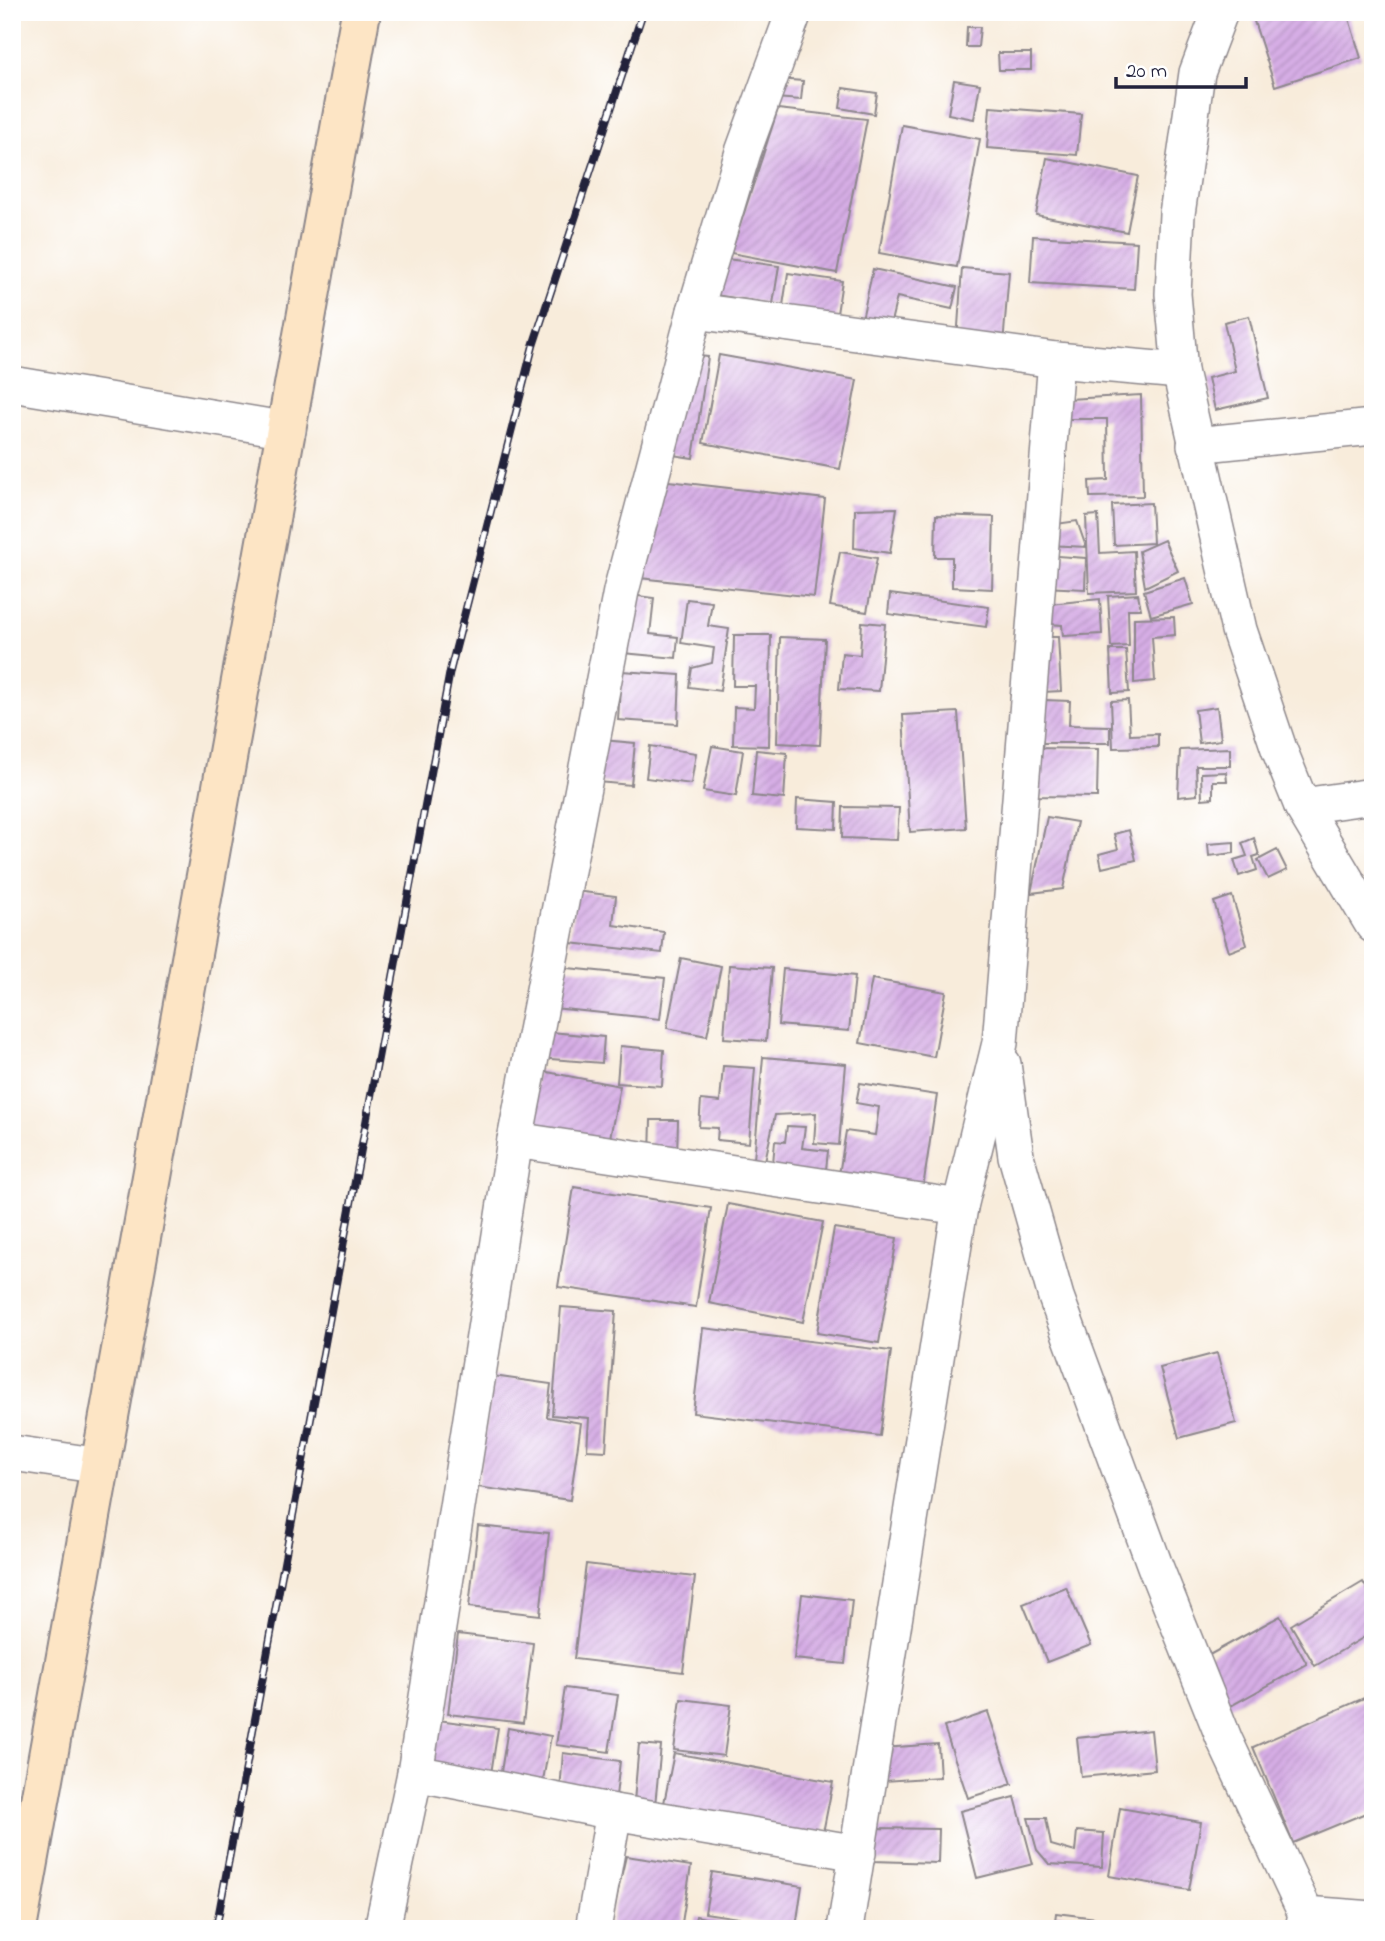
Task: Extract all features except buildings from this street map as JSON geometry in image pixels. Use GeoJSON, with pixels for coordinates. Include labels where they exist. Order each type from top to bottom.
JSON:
{"type":"FeatureCollection","features":[{"type":"Feature","properties":{"kind":"street"},"geometry":{"type":"LineString","coordinates":[[17,1929],[288,430],[360,12]]}},
{"type":"Feature","properties":{"kind":"street"},"geometry":{"type":"LineString","coordinates":[[383,1929],[415,1773],[515,1140],[621,592],[695,311],[743,152],[794,12]]}},
{"type":"Feature","properties":{"kind":"street"},"geometry":{"type":"LineString","coordinates":[[1220,12],[1197,73],[1177,214],[1173,294],[1180,370],[1239,630],[1302,806],[1373,925]]}},
{"type":"Feature","properties":{"kind":"street"},"geometry":{"type":"LineString","coordinates":[[695,311],[1056,360],[1180,370]]}},
{"type":"Feature","properties":{"kind":"street"},"geometry":{"type":"LineString","coordinates":[[845,1929],[961,1207],[1000,1043],[1056,360]]}},
{"type":"Feature","properties":{"kind":"street"},"geometry":{"type":"LineString","coordinates":[[12,384],[288,430]]}},
{"type":"Feature","properties":{"kind":"street"},"geometry":{"type":"LineString","coordinates":[[1195,445],[1373,427]]}},
{"type":"Feature","properties":{"kind":"street"},"geometry":{"type":"LineString","coordinates":[[1302,806],[1373,796]]}},
{"type":"Feature","properties":{"kind":"street"},"geometry":{"type":"LineString","coordinates":[[1000,1043],[1016,1156],[1056,1297],[1155,1566],[1225,1741],[1304,1921],[1373,1919]]}},
{"type":"Feature","properties":{"kind":"street"},"geometry":{"type":"LineString","coordinates":[[515,1140],[961,1207]]}},
{"type":"Feature","properties":{"kind":"street"},"geometry":{"type":"LineString","coordinates":[[12,1453],[100,1466]]}},
{"type":"Feature","properties":{"kind":"street"},"geometry":{"type":"LineString","coordinates":[[415,1773],[614,1812],[858,1853]]}},
{"type":"Feature","properties":{"kind":"street"},"geometry":{"type":"LineString","coordinates":[[593,1929],[614,1812]]}},
{"type":"Feature","properties":{"kind":"railway"},"geometry":{"type":"LineString","coordinates":[[216,1929],[450,671],[533,346],[643,12]]}}]}
